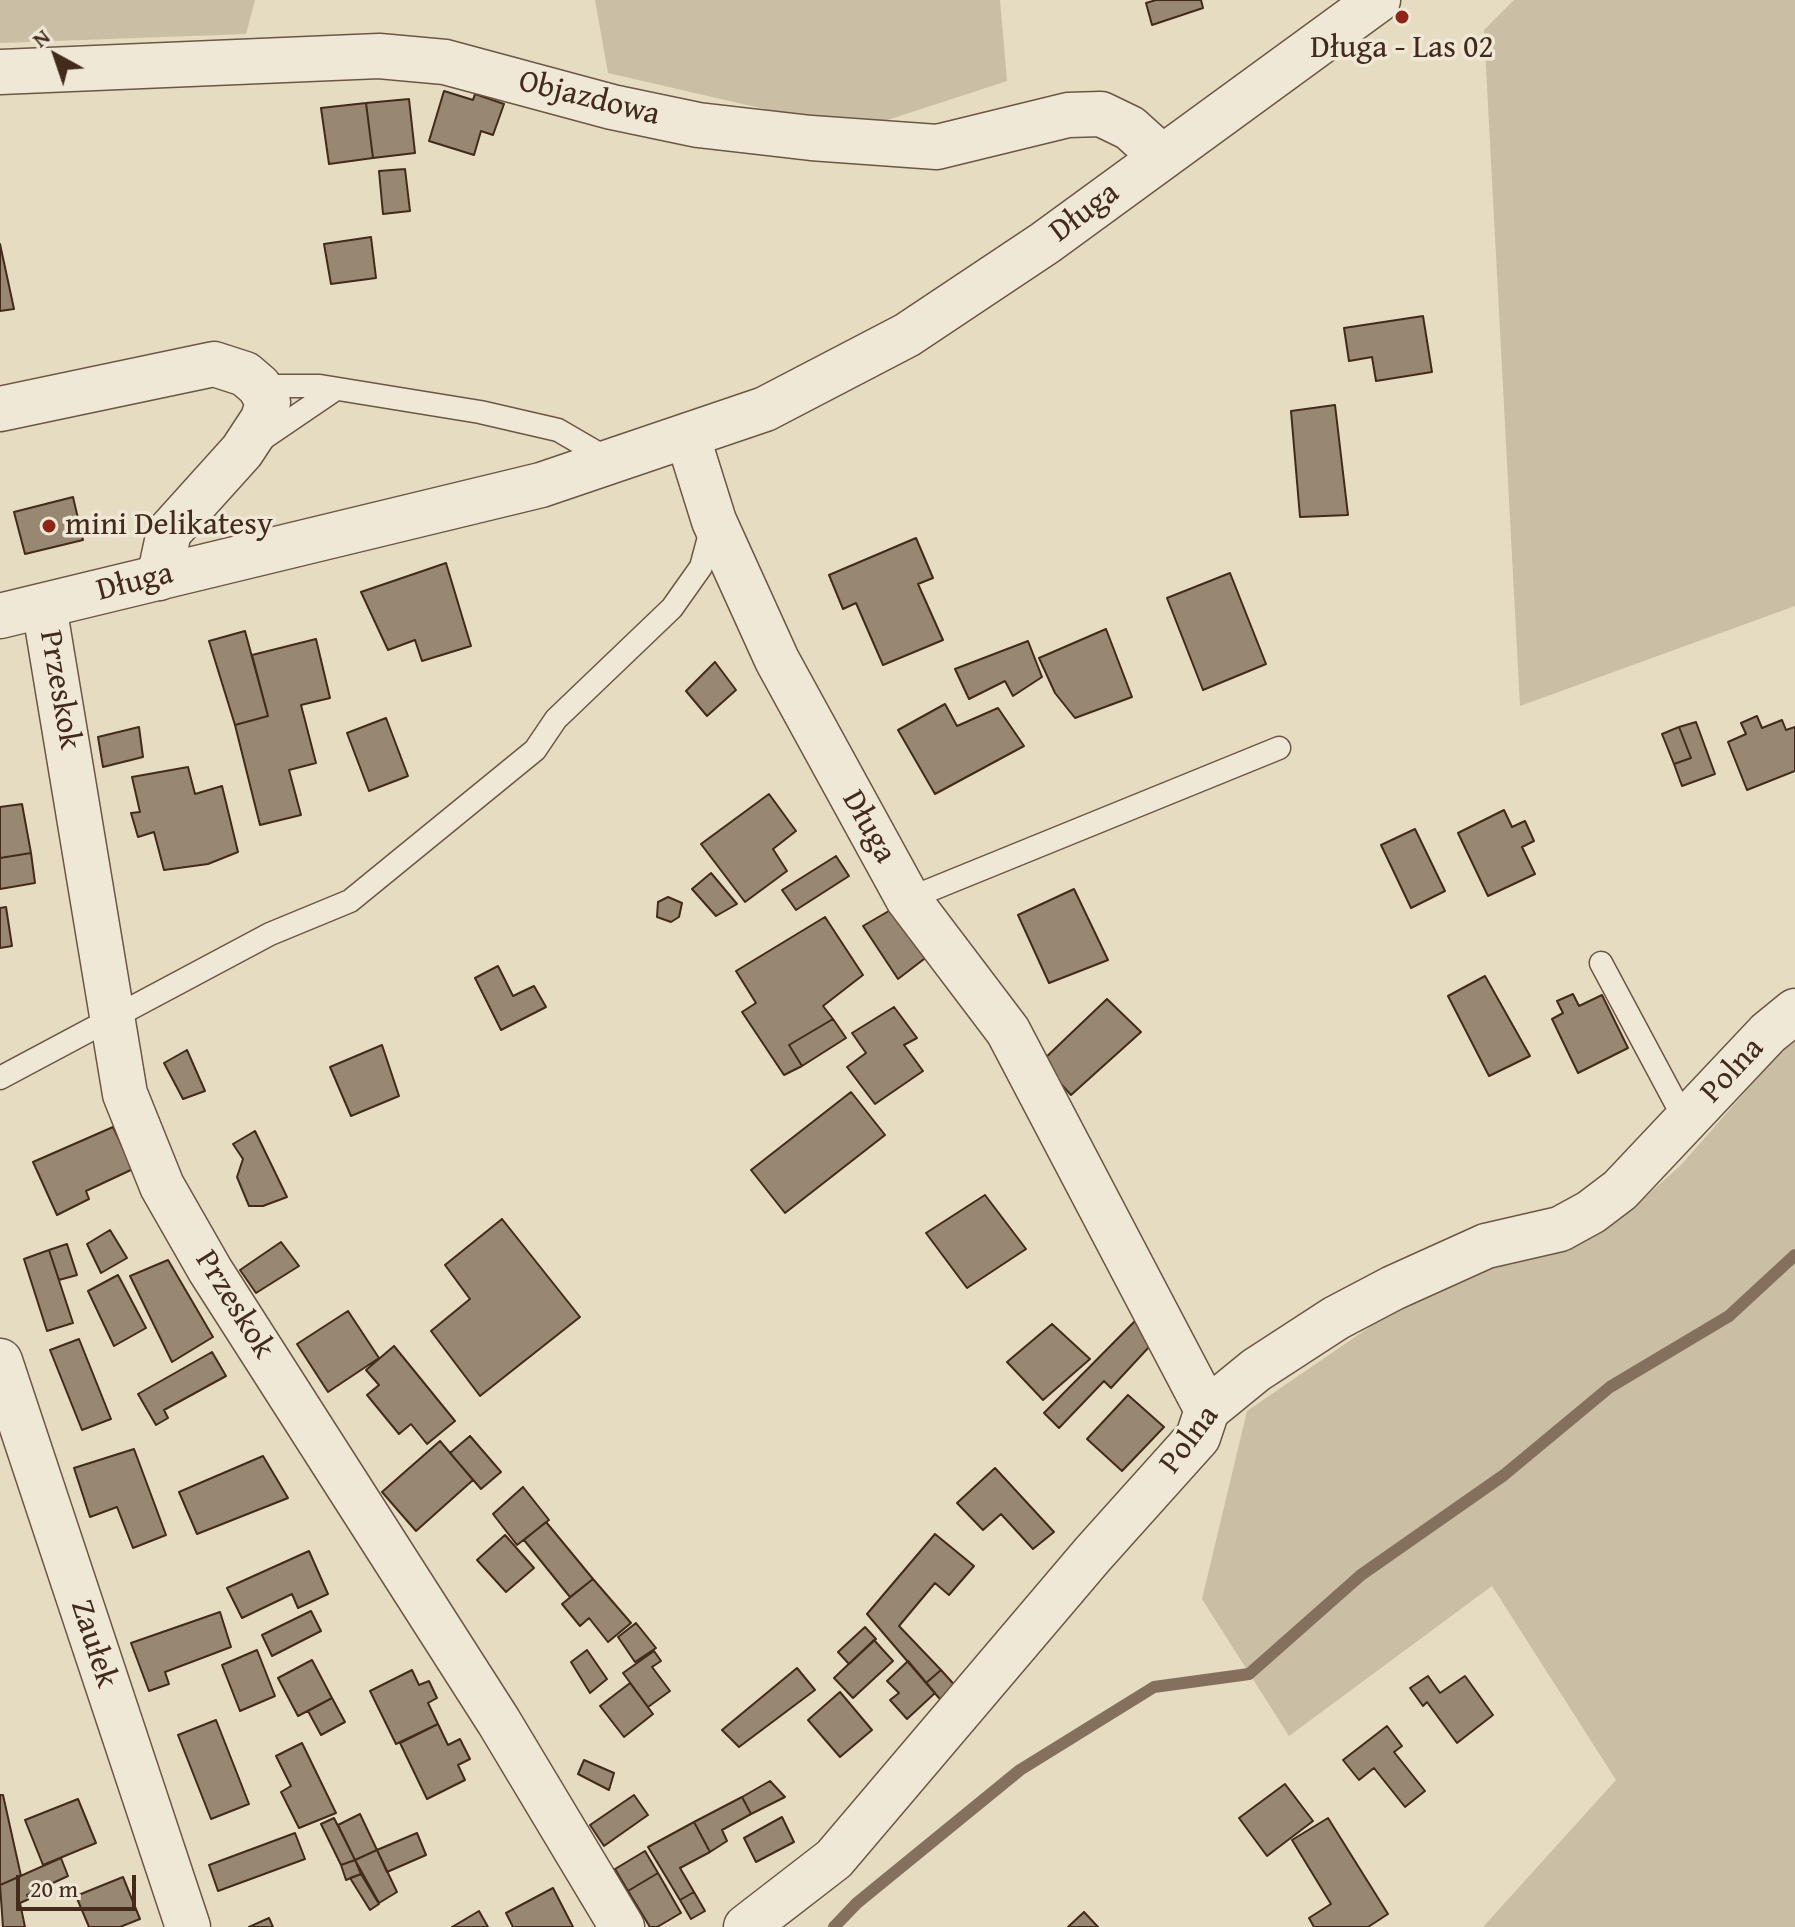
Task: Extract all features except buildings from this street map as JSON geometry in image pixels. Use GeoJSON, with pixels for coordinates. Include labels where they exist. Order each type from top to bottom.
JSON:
{"type":"FeatureCollection","features":[{"type":"Feature","properties":{"kind":"street","name":"Długa"},"geometry":{"type":"LineString","coordinates":[[0,616],[541,485],[688,438],[765,409],[907,335],[1045,243],[1378,0]]}},
{"type":"Feature","properties":{"kind":"street","name":"Objazdowa"},"geometry":{"type":"LineString","coordinates":[[0,72],[379,56],[445,62],[612,107],[698,125],[811,138],[937,147],[1068,115],[1101,114],[1130,128],[1161,156]]}},
{"type":"Feature","properties":{"kind":"street"},"geometry":{"type":"LineString","coordinates":[[0,409],[214,364],[245,374],[259,386],[268,402],[263,419],[242,451],[169,532],[159,578]]}},
{"type":"Feature","properties":{"kind":"street","name":"Długa"},"geometry":{"type":"LineString","coordinates":[[688,438],[714,521],[777,660],[908,899],[1008,1031],[1207,1410]]}},
{"type":"Feature","properties":{"kind":"street","name":"Przeskok"},"geometry":{"type":"LineString","coordinates":[[44,606],[125,1094],[162,1186],[210,1270],[499,1722],[622,1927]]}},
{"type":"Feature","properties":{"kind":"street","name":"Polna"},"geometry":{"type":"LineString","coordinates":[[746,1927],[834,1859],[1093,1554],[1198,1437],[1207,1410],[1270,1361],[1336,1318],[1382,1294],[1486,1246],[1560,1229],[1591,1212],[1620,1190],[1768,1033],[1795,1011]]}},
{"type":"Feature","properties":{"kind":"street","name":"Zaułek"},"geometry":{"type":"LineString","coordinates":[[0,1361],[188,1927]]}},
{"type":"Feature","properties":{"kind":"lane"},"geometry":{"type":"LineString","coordinates":[[259,386],[336,389],[480,412],[558,430],[614,463]]}},
{"type":"Feature","properties":{"kind":"lane"},"geometry":{"type":"LineString","coordinates":[[242,451],[336,389]]}},
{"type":"Feature","properties":{"kind":"lane"},"geometry":{"type":"LineString","coordinates":[[0,1078],[115,1020],[270,934],[350,901],[535,750],[556,719],[672,608],[701,567],[714,521]]}},
{"type":"Feature","properties":{"kind":"lane"},"geometry":{"type":"LineString","coordinates":[[908,899],[1279,748]]}},
{"type":"Feature","properties":{"kind":"lane"},"geometry":{"type":"LineString","coordinates":[[1601,963],[1686,1122]]}},
{"type":"Feature","properties":{"kind":"shaded area"},"geometry":{"type":"Polygon","coordinates":[[[0,0],[255,0],[246,34],[0,43],[0,0]]]}},
{"type":"Feature","properties":{"kind":"shaded area"},"geometry":{"type":"Polygon","coordinates":[[[595,0],[1000,0],[1007,81],[866,127],[786,114],[608,73],[595,0]]]}},
{"type":"Feature","properties":{"kind":"shaded area"},"geometry":{"type":"Polygon","coordinates":[[[1514,0],[1795,0],[1795,606],[1520,706],[1484,30],[1514,0]]]}},
{"type":"Feature","properties":{"kind":"shaded area"},"geometry":{"type":"Polygon","coordinates":[[[1795,1035],[1795,1927],[1483,1927],[1616,1780],[1492,1586],[1289,1736],[1202,1599],[1247,1411],[1396,1309],[1432,1291],[1574,1237],[1642,1200],[1681,1165],[1795,1035]]]}},
{"type":"Feature","properties":{"kind":"waterway"},"geometry":{"type":"LineString","coordinates":[[834,1927],[857,1903],[1020,1770],[1154,1687],[1249,1674],[1361,1575],[1504,1475],[1610,1387],[1729,1316],[1795,1255]]}},
{"type":"Feature","properties":{"kind":"place","name":"Długa - Las 02"},"geometry":{"type":"Point","coordinates":[1402,17]}},
{"type":"Feature","properties":{"kind":"place","name":"mini Delikatesy"},"geometry":{"type":"Point","coordinates":[49,526]}}]}
